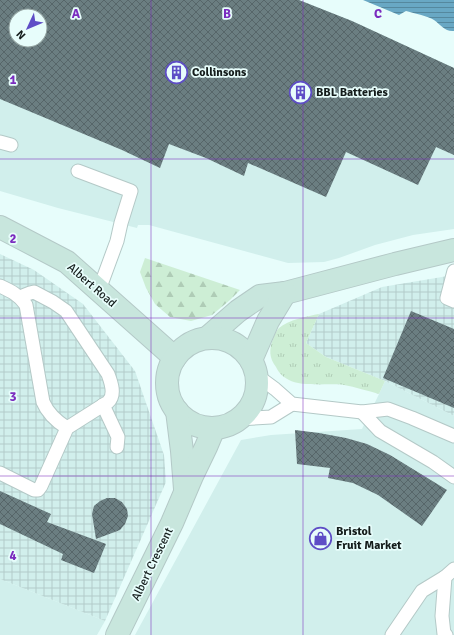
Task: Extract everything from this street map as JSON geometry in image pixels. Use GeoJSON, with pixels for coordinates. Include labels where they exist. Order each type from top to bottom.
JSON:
{"type":"FeatureCollection","features":[{"type":"Feature","properties":{"kind":"street","name":"Albert Road"},"geometry":{"type":"LineString","coordinates":[[0,227],[67,262],[175,358]]}},
{"type":"Feature","properties":{"kind":"street"},"geometry":{"type":"LineString","coordinates":[[207,338],[238,311],[260,296],[285,293],[454,250]]}},
{"type":"Feature","properties":{"kind":"street"},"geometry":{"type":"LineString","coordinates":[[254,368],[268,321],[285,293]]}},
{"type":"Feature","properties":{"kind":"street"},"geometry":{"type":"LineString","coordinates":[[207,338],[222,339],[235,344],[244,351],[254,368],[257,388],[254,399],[248,410],[238,420],[227,426],[214,428],[188,421],[177,411],[170,399],[167,385],[169,370],[175,358],[184,348],[207,338]]}},
{"type":"Feature","properties":{"kind":"street","name":"Albert Crescent"},"geometry":{"type":"LineString","coordinates":[[177,411],[185,492]]}},
{"type":"Feature","properties":{"kind":"street","name":"Albert Crescent"},"geometry":{"type":"LineString","coordinates":[[117,635],[172,523],[214,428]]}},
{"type":"Feature","properties":{"kind":"lane"},"geometry":{"type":"LineString","coordinates":[[78,171],[131,191],[117,241],[99,290]]}},
{"type":"Feature","properties":{"kind":"lane"},"geometry":{"type":"LineString","coordinates":[[454,271],[447,298],[454,301]]}},
{"type":"Feature","properties":{"kind":"lane"},"geometry":{"type":"LineString","coordinates":[[0,286],[12,292],[26,305],[42,402],[51,415],[67,428]]}},
{"type":"Feature","properties":{"kind":"lane"},"geometry":{"type":"LineString","coordinates":[[0,473],[34,490],[39,489],[67,428],[111,400],[112,397],[110,378],[105,368],[66,311],[34,292],[20,298]]}},
{"type":"Feature","properties":{"kind":"lane"},"geometry":{"type":"LineString","coordinates":[[254,368],[292,404],[362,412],[388,409],[454,436]]}},
{"type":"Feature","properties":{"kind":"lane"},"geometry":{"type":"LineString","coordinates":[[238,420],[270,417],[292,404]]}},
{"type":"Feature","properties":{"kind":"lane"},"geometry":{"type":"LineString","coordinates":[[103,405],[118,437],[117,447]]}},
{"type":"Feature","properties":{"kind":"lane"},"geometry":{"type":"LineString","coordinates":[[362,412],[380,430],[454,476]]}},
{"type":"Feature","properties":{"kind":"lane"},"geometry":{"type":"LineString","coordinates":[[392,635],[422,591],[450,573]]}},
{"type":"Feature","properties":{"kind":"lane"},"geometry":{"type":"LineString","coordinates":[[446,635],[444,634],[442,616],[450,573]]}},
{"type":"Feature","properties":{"kind":"shaded area"},"geometry":{"type":"Polygon","coordinates":[[[0,0],[299,0],[352,21],[454,68],[454,229],[413,235],[375,245],[324,262],[288,263],[149,225],[138,225],[137,228],[58,208],[0,191],[0,0]]]}},
{"type":"Feature","properties":{"kind":"shaded area"},"geometry":{"type":"Polygon","coordinates":[[[0,254],[34,270],[83,304],[135,371],[164,455],[166,482],[105,621],[0,579],[0,254]]]}},
{"type":"Feature","properties":{"kind":"shaded area"},"geometry":{"type":"Polygon","coordinates":[[[454,275],[454,416],[385,381],[326,357],[306,343],[319,314],[382,287],[454,275]]]}},
{"type":"Feature","properties":{"kind":"shaded area","name":"Bristol Fruit Market"},"geometry":{"type":"Polygon","coordinates":[[[385,381],[454,416],[454,635],[135,635],[241,440],[271,435],[362,429],[385,381]]]}},
{"type":"Feature","properties":{"kind":"shaded area"},"geometry":{"type":"Polygon","coordinates":[[[0,579],[105,621],[97,635],[0,635],[0,579]]]}},
{"type":"Feature","properties":{"kind":"green space"},"geometry":{"type":"Polygon","coordinates":[[[145,258],[240,290],[212,315],[191,321],[170,317],[155,304],[146,288],[140,272],[145,258]]]}},
{"type":"Feature","properties":{"kind":"green space"},"geometry":{"type":"Polygon","coordinates":[[[319,314],[306,343],[326,357],[385,381],[379,394],[338,384],[308,384],[294,382],[285,378],[278,371],[270,353],[277,330],[283,325],[293,321],[319,314]]]}},
{"type":"Feature","properties":{"kind":"water"},"geometry":{"type":"Polygon","coordinates":[[[363,0],[454,0],[454,31],[446,29],[428,17],[406,11],[399,15],[363,0]]]}},
{"type":"Feature","properties":{"kind":"building"},"geometry":{"type":"Polygon","coordinates":[[[0,0],[299,0],[352,21],[454,68],[454,155],[436,147],[418,185],[346,152],[326,197],[248,163],[244,176],[206,158],[169,144],[160,168],[122,150],[0,99],[0,0]]]}},
{"type":"Feature","properties":{"kind":"building"},"geometry":{"type":"Polygon","coordinates":[[[411,311],[454,329],[454,408],[383,378],[411,311]]]}},
{"type":"Feature","properties":{"kind":"building"},"geometry":{"type":"Polygon","coordinates":[[[295,430],[346,438],[367,444],[390,455],[447,490],[422,526],[378,495],[353,483],[328,478],[330,468],[297,464],[295,430]]]}},
{"type":"Feature","properties":{"kind":"building"},"geometry":{"type":"Polygon","coordinates":[[[0,491],[51,514],[47,522],[106,544],[94,573],[61,560],[63,554],[0,524],[0,491]]]}},
{"type":"Feature","properties":{"kind":"building"},"geometry":{"type":"Polygon","coordinates":[[[107,498],[115,498],[122,502],[127,509],[128,516],[125,524],[120,530],[96,539],[92,514],[94,506],[107,498]]]}},
{"type":"Feature","properties":{"kind":"place","name":"Collinsons"},"geometry":{"type":"Point","coordinates":[177,72]}},
{"type":"Feature","properties":{"kind":"place","name":"BBL Batteries"},"geometry":{"type":"Point","coordinates":[300,92]}},
{"type":"Feature","properties":{"kind":"place","name":"Bristol Fruit Market"},"geometry":{"type":"Point","coordinates":[321,538]}}]}
